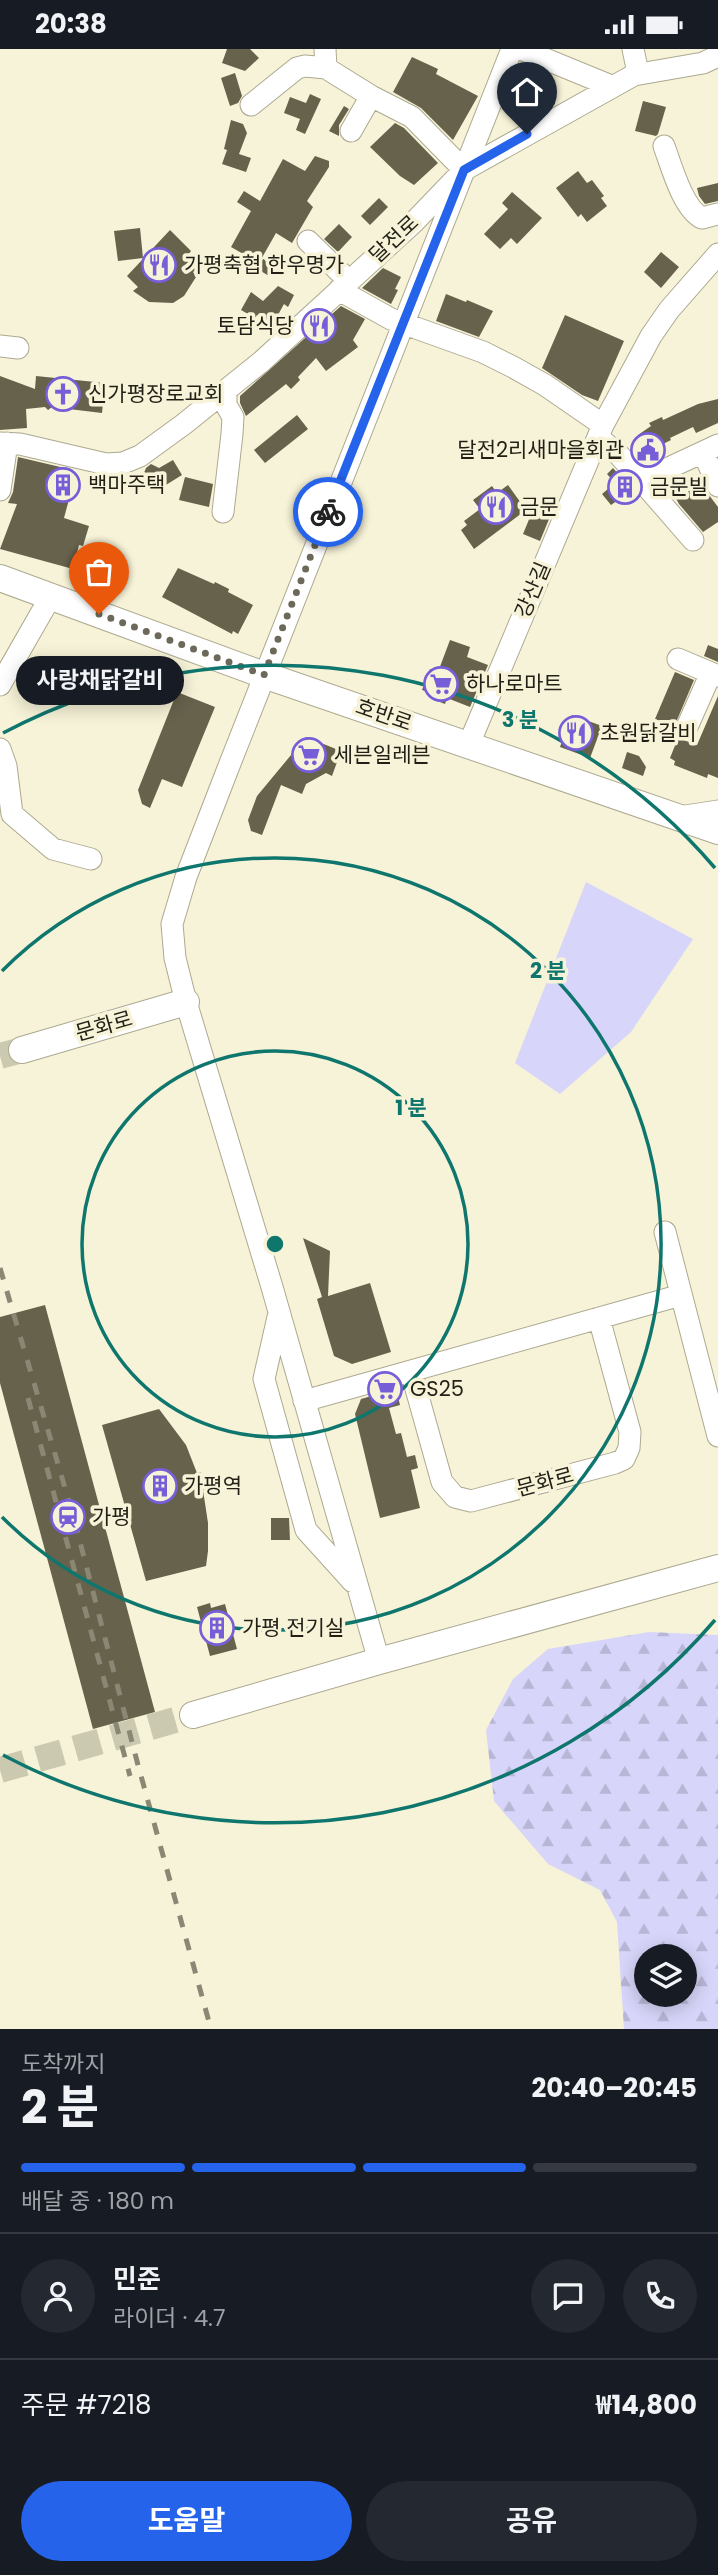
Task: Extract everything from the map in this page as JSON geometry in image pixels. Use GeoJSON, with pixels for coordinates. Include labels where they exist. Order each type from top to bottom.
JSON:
{"type":"FeatureCollection","features":[{"type":"Feature","properties":{"kind":"main road","name":"호반로"},"geometry":{"type":"LineString","coordinates":[[0,578],[264,675],[718,831]]}},
{"type":"Feature","properties":{"kind":"main road","name":"문화로"},"geometry":{"type":"LineString","coordinates":[[22,1050],[186,1002]]}},
{"type":"Feature","properties":{"kind":"main road"},"geometry":{"type":"LineString","coordinates":[[193,1715],[718,1568]]}},
{"type":"Feature","properties":{"kind":"street"},"geometry":{"type":"LineString","coordinates":[[379,1661],[186,1002],[175,958],[173,924],[178,902],[264,675],[512,49]]}},
{"type":"Feature","properties":{"kind":"street"},"geometry":{"type":"LineString","coordinates":[[521,49],[611,86]]}},
{"type":"Feature","properties":{"kind":"street"},"geometry":{"type":"LineString","coordinates":[[633,49],[638,73]]}},
{"type":"Feature","properties":{"kind":"street","name":"달전로"},"geometry":{"type":"LineString","coordinates":[[0,490],[3,443],[99,463],[123,463],[151,448],[261,362],[414,222],[464,170],[662,59],[705,62],[718,56]]}},
{"type":"Feature","properties":{"kind":"street"},"geometry":{"type":"LineString","coordinates":[[251,105],[297,68],[326,59],[371,96],[412,117],[464,170]]}},
{"type":"Feature","properties":{"kind":"street"},"geometry":{"type":"LineString","coordinates":[[351,131],[371,96]]}},
{"type":"Feature","properties":{"kind":"street"},"geometry":{"type":"LineString","coordinates":[[664,146],[682,192],[695,213],[702,218],[718,215]]}},
{"type":"Feature","properties":{"kind":"street"},"geometry":{"type":"LineString","coordinates":[[309,241],[344,285],[403,323],[483,352],[545,385],[600,431],[693,540]]}},
{"type":"Feature","properties":{"kind":"street","name":"강산길"},"geometry":{"type":"LineString","coordinates":[[469,744],[600,431],[651,336],[669,310],[718,254]]}},
{"type":"Feature","properties":{"kind":"street"},"geometry":{"type":"LineString","coordinates":[[223,512],[232,434],[232,412],[226,405],[226,390]]}},
{"type":"Feature","properties":{"kind":"street"},"geometry":{"type":"LineString","coordinates":[[641,481],[710,448],[718,486]]}},
{"type":"Feature","properties":{"kind":"street"},"geometry":{"type":"LineString","coordinates":[[0,685],[51,596]]}},
{"type":"Feature","properties":{"kind":"street"},"geometry":{"type":"LineString","coordinates":[[678,659],[715,675],[687,727]]}},
{"type":"Feature","properties":{"kind":"street"},"geometry":{"type":"LineString","coordinates":[[0,749],[6,766],[12,814],[53,849],[91,859]]}},
{"type":"Feature","properties":{"kind":"street"},"geometry":{"type":"LineString","coordinates":[[679,817],[718,811]]}},
{"type":"Feature","properties":{"kind":"street"},"geometry":{"type":"LineString","coordinates":[[665,1232],[718,1436]]}},
{"type":"Feature","properties":{"kind":"street"},"geometry":{"type":"LineString","coordinates":[[304,1401],[681,1295]]}},
{"type":"Feature","properties":{"kind":"street"},"geometry":{"type":"LineString","coordinates":[[279,1313],[264,1379],[306,1530],[357,1586]]}},
{"type":"Feature","properties":{"kind":"street","name":"문화로"},"geometry":{"type":"LineString","coordinates":[[411,1371],[442,1482],[455,1497],[471,1501],[615,1463],[624,1459],[631,1439],[599,1318]]}},
{"type":"Feature","properties":{"kind":"green space"},"geometry":{"type":"Polygon","coordinates":[[[586,882],[693,939],[631,1032],[560,1094],[515,1063],[586,882]]]}},
{"type":"Feature","properties":{"kind":"green space"},"geometry":{"type":"Polygon","coordinates":[[[649,1632],[718,1635],[718,2029],[624,2029],[617,1922],[600,1890],[548,1864],[494,1801],[486,1730],[513,1679],[548,1649],[649,1632]]]}},
{"type":"Feature","properties":{"kind":"building"},"geometry":{"type":"Polygon","coordinates":[[[227,49],[250,49],[259,58],[245,71],[222,63],[227,49]]]}},
{"type":"Feature","properties":{"kind":"building"},"geometry":{"type":"Polygon","coordinates":[[[412,57],[438,69],[436,74],[478,96],[453,140],[421,108],[393,92],[412,57]]]}},
{"type":"Feature","properties":{"kind":"building"},"geometry":{"type":"Polygon","coordinates":[[[530,69],[553,77],[548,89],[555,104],[536,114],[529,112],[531,107],[517,102],[530,69]]]}},
{"type":"Feature","properties":{"kind":"building"},"geometry":{"type":"Polygon","coordinates":[[[235,73],[242,96],[238,103],[230,106],[221,78],[235,73]]]}},
{"type":"Feature","properties":{"kind":"building"},"geometry":{"type":"Polygon","coordinates":[[[310,94],[321,99],[305,134],[296,130],[300,119],[284,113],[290,97],[306,103],[310,94]]]}},
{"type":"Feature","properties":{"kind":"building"},"geometry":{"type":"Polygon","coordinates":[[[643,101],[666,107],[656,136],[635,131],[643,101]]]}},
{"type":"Feature","properties":{"kind":"building"},"geometry":{"type":"Polygon","coordinates":[[[344,106],[349,109],[339,125],[339,136],[329,131],[344,106]]]}},
{"type":"Feature","properties":{"kind":"building"},"geometry":{"type":"Polygon","coordinates":[[[231,120],[243,124],[247,133],[239,154],[251,158],[246,172],[222,164],[231,120]]]}},
{"type":"Feature","properties":{"kind":"building"},"geometry":{"type":"Polygon","coordinates":[[[395,123],[404,128],[438,163],[414,185],[400,176],[370,147],[395,123]]]}},
{"type":"Feature","properties":{"kind":"building"},"geometry":{"type":"Polygon","coordinates":[[[315,156],[329,161],[329,167],[307,201],[313,207],[292,243],[276,233],[259,263],[231,247],[251,211],[237,202],[244,191],[260,201],[283,159],[305,171],[315,156]]]}},
{"type":"Feature","properties":{"kind":"building"},"geometry":{"type":"Polygon","coordinates":[[[578,171],[587,183],[592,180],[604,196],[601,198],[607,206],[587,222],[581,214],[578,217],[556,188],[578,171]]]}},
{"type":"Feature","properties":{"kind":"building"},"geometry":{"type":"Polygon","coordinates":[[[718,183],[718,201],[705,204],[697,188],[718,183]]]}},
{"type":"Feature","properties":{"kind":"building"},"geometry":{"type":"Polygon","coordinates":[[[512,192],[542,218],[517,244],[511,238],[500,249],[484,234],[508,209],[502,203],[512,192]]]}},
{"type":"Feature","properties":{"kind":"building"},"geometry":{"type":"Polygon","coordinates":[[[379,198],[388,207],[370,225],[361,216],[379,198]]]}},
{"type":"Feature","properties":{"kind":"building"},"geometry":{"type":"Polygon","coordinates":[[[339,224],[352,237],[338,252],[324,239],[339,224]]]}},
{"type":"Feature","properties":{"kind":"building"},"geometry":{"type":"Polygon","coordinates":[[[140,228],[143,258],[118,261],[114,231],[140,228]]]}},
{"type":"Feature","properties":{"kind":"building"},"geometry":{"type":"Polygon","coordinates":[[[170,230],[191,251],[188,255],[199,266],[193,272],[196,277],[184,296],[173,303],[149,302],[133,291],[138,287],[127,276],[170,230]]]}},
{"type":"Feature","properties":{"kind":"building"},"geometry":{"type":"Polygon","coordinates":[[[661,252],[679,267],[661,288],[644,272],[661,252]]]}},
{"type":"Feature","properties":{"kind":"building"},"geometry":{"type":"Polygon","coordinates":[[[263,259],[277,266],[271,277],[257,269],[263,259]]]}},
{"type":"Feature","properties":{"kind":"building"},"geometry":{"type":"Polygon","coordinates":[[[383,268],[401,277],[391,304],[362,288],[383,268]]]}},
{"type":"Feature","properties":{"kind":"building"},"geometry":{"type":"Polygon","coordinates":[[[278,286],[294,295],[288,307],[284,304],[273,324],[241,310],[251,292],[263,301],[278,286]]]}},
{"type":"Feature","properties":{"kind":"building"},"geometry":{"type":"Polygon","coordinates":[[[446,294],[493,311],[479,337],[436,321],[446,294]]]}},
{"type":"Feature","properties":{"kind":"building"},"geometry":{"type":"Polygon","coordinates":[[[341,306],[365,319],[353,340],[358,347],[326,371],[316,358],[291,389],[286,384],[246,416],[240,396],[341,306]]]}},
{"type":"Feature","properties":{"kind":"building"},"geometry":{"type":"Polygon","coordinates":[[[565,315],[624,341],[598,401],[582,395],[542,368],[565,315]]]}},
{"type":"Feature","properties":{"kind":"building"},"geometry":{"type":"Polygon","coordinates":[[[0,376],[35,389],[36,376],[105,383],[102,413],[52,407],[48,410],[45,407],[26,409],[27,428],[0,430],[0,376]]]}},
{"type":"Feature","properties":{"kind":"building"},"geometry":{"type":"Polygon","coordinates":[[[718,399],[718,423],[696,433],[693,427],[670,438],[671,440],[659,446],[665,455],[645,465],[636,455],[639,452],[632,443],[651,426],[649,423],[718,399]]]}},
{"type":"Feature","properties":{"kind":"building"},"geometry":{"type":"Polygon","coordinates":[[[297,415],[308,429],[265,463],[254,450],[297,415]]]}},
{"type":"Feature","properties":{"kind":"building"},"geometry":{"type":"Polygon","coordinates":[[[18,457],[73,470],[71,480],[74,481],[64,518],[89,526],[83,546],[79,545],[73,569],[0,549],[17,504],[8,503],[13,492],[18,457]]]}},
{"type":"Feature","properties":{"kind":"building"},"geometry":{"type":"Polygon","coordinates":[[[173,460],[182,475],[161,488],[141,480],[146,468],[151,464],[159,468],[173,460]]]}},
{"type":"Feature","properties":{"kind":"building"},"geometry":{"type":"Polygon","coordinates":[[[613,468],[632,490],[611,505],[602,494],[615,483],[607,474],[613,468]]]}},
{"type":"Feature","properties":{"kind":"building"},"geometry":{"type":"Polygon","coordinates":[[[698,474],[718,507],[718,522],[703,532],[679,504],[671,489],[698,474]]]}},
{"type":"Feature","properties":{"kind":"building"},"geometry":{"type":"Polygon","coordinates":[[[185,477],[213,484],[209,507],[179,500],[185,477]]]}},
{"type":"Feature","properties":{"kind":"building"},"geometry":{"type":"Polygon","coordinates":[[[508,485],[526,510],[474,549],[461,530],[467,525],[464,521],[480,509],[473,500],[492,486],[497,493],[508,485]]]}},
{"type":"Feature","properties":{"kind":"building"},"geometry":{"type":"Polygon","coordinates":[[[537,500],[554,507],[540,541],[523,534],[537,500]]]}},
{"type":"Feature","properties":{"kind":"building"},"geometry":{"type":"Polygon","coordinates":[[[178,568],[214,584],[215,582],[253,605],[238,634],[233,631],[232,634],[162,597],[178,568]]]}},
{"type":"Feature","properties":{"kind":"building"},"geometry":{"type":"Polygon","coordinates":[[[450,640],[470,647],[467,657],[488,665],[470,707],[447,698],[445,704],[432,699],[434,694],[422,690],[430,669],[438,672],[450,640]]]}},
{"type":"Feature","properties":{"kind":"building"},"geometry":{"type":"Polygon","coordinates":[[[708,645],[718,649],[718,662],[704,656],[708,645]]]}},
{"type":"Feature","properties":{"kind":"building"},"geometry":{"type":"Polygon","coordinates":[[[675,672],[694,680],[674,727],[655,719],[675,672]]]}},
{"type":"Feature","properties":{"kind":"building"},"geometry":{"type":"Polygon","coordinates":[[[177,692],[215,707],[182,787],[162,779],[150,808],[142,804],[138,790],[177,692]]]}},
{"type":"Feature","properties":{"kind":"building"},"geometry":{"type":"Polygon","coordinates":[[[718,696],[718,778],[708,774],[707,778],[674,765],[675,761],[670,758],[678,738],[697,745],[718,696]]]}},
{"type":"Feature","properties":{"kind":"building"},"geometry":{"type":"Polygon","coordinates":[[[572,715],[602,726],[590,758],[560,747],[572,715]]]}},
{"type":"Feature","properties":{"kind":"building"},"geometry":{"type":"Polygon","coordinates":[[[306,737],[341,751],[332,776],[326,773],[306,784],[302,794],[281,785],[262,835],[251,831],[248,820],[257,796],[306,737]]]}},
{"type":"Feature","properties":{"kind":"building"},"geometry":{"type":"Polygon","coordinates":[[[627,752],[639,756],[646,767],[643,776],[622,768],[627,752]]]}},
{"type":"Feature","properties":{"kind":"building"},"geometry":{"type":"Polygon","coordinates":[[[303,1238],[330,1251],[328,1296],[370,1283],[391,1352],[352,1364],[334,1356],[317,1299],[322,1297],[303,1238]]]}},
{"type":"Feature","properties":{"kind":"building"},"geometry":{"type":"Polygon","coordinates":[[[45,1305],[155,1712],[93,1729],[0,1383],[0,1317],[45,1305]]]}},
{"type":"Feature","properties":{"kind":"building"},"geometry":{"type":"Polygon","coordinates":[[[396,1389],[400,1405],[389,1408],[396,1434],[401,1433],[407,1457],[415,1455],[418,1468],[411,1470],[420,1508],[380,1518],[355,1414],[361,1399],[396,1389]]]}},
{"type":"Feature","properties":{"kind":"building","name":"가평역"},"geometry":{"type":"Polygon","coordinates":[[[159,1409],[186,1445],[197,1473],[201,1472],[206,1489],[203,1490],[208,1523],[208,1551],[206,1566],[146,1581],[102,1425],[159,1409]]]}},
{"type":"Feature","properties":{"kind":"building"},"geometry":{"type":"Polygon","coordinates":[[[271,1518],[289,1518],[290,1540],[271,1540],[271,1518]]]}},
{"type":"Feature","properties":{"kind":"building","name":"가평 전기실"},"geometry":{"type":"Polygon","coordinates":[[[210,1603],[211,1608],[225,1604],[237,1649],[210,1656],[197,1607],[210,1603]]]}},
{"type":"Feature","properties":{"kind":"tunnel"},"geometry":{"type":"LineString","coordinates":[[0,1056],[22,1050]]}},
{"type":"Feature","properties":{"kind":"tunnel"},"geometry":{"type":"LineString","coordinates":[[0,1770],[193,1715]]}},
{"type":"Feature","properties":{"kind":"railway"},"geometry":{"type":"LineString","coordinates":[[0,1268],[73,1515],[211,2029]]}},
{"type":"Feature","properties":{"kind":"railway"},"geometry":{"type":"LineString","coordinates":[[28,1398],[130,1776]]}},
{"type":"Feature","properties":{"kind":"way so far"},"geometry":{"type":"LineString","coordinates":[[99,614],[264,675],[328,512]]}},
{"type":"Feature","properties":{"kind":"place","name":"가평축협 한우명가"},"geometry":{"type":"Point","coordinates":[159,265]}},
{"type":"Feature","properties":{"kind":"place","name":"토담식당"},"geometry":{"type":"Point","coordinates":[319,326]}},
{"type":"Feature","properties":{"kind":"place","name":"신가평장로교회"},"geometry":{"type":"Point","coordinates":[63,394]}},
{"type":"Feature","properties":{"kind":"place","name":"달전2리새마을회관"},"geometry":{"type":"Point","coordinates":[648,450]}},
{"type":"Feature","properties":{"kind":"place","name":"백마주택"},"geometry":{"type":"Point","coordinates":[63,485]}},
{"type":"Feature","properties":{"kind":"place","name":"금문빌"},"geometry":{"type":"Point","coordinates":[625,487]}},
{"type":"Feature","properties":{"kind":"place","name":"금문"},"geometry":{"type":"Point","coordinates":[496,507]}},
{"type":"Feature","properties":{"kind":"place","name":"사랑채닭갈비"},"geometry":{"type":"Point","coordinates":[99,614]}},
{"type":"Feature","properties":{"kind":"place","name":"하나로마트"},"geometry":{"type":"Point","coordinates":[441,684]}},
{"type":"Feature","properties":{"kind":"place","name":"초원닭갈비"},"geometry":{"type":"Point","coordinates":[576,733]}},
{"type":"Feature","properties":{"kind":"place","name":"세븐일레븐"},"geometry":{"type":"Point","coordinates":[309,755]}},
{"type":"Feature","properties":{"kind":"place","name":"GS25"},"geometry":{"type":"Point","coordinates":[385,1389]}},
{"type":"Feature","properties":{"kind":"place","name":"가평역"},"geometry":{"type":"Point","coordinates":[160,1486]}},
{"type":"Feature","properties":{"kind":"place","name":"가평"},"geometry":{"type":"Point","coordinates":[68,1517]}},
{"type":"Feature","properties":{"kind":"place","name":"가평 전기실"},"geometry":{"type":"Point","coordinates":[217,1628]}},
{"type":"Feature","properties":{"kind":"route"},"geometry":{"type":"LineString","coordinates":[[328,512],[464,170],[527,134]]}}]}
